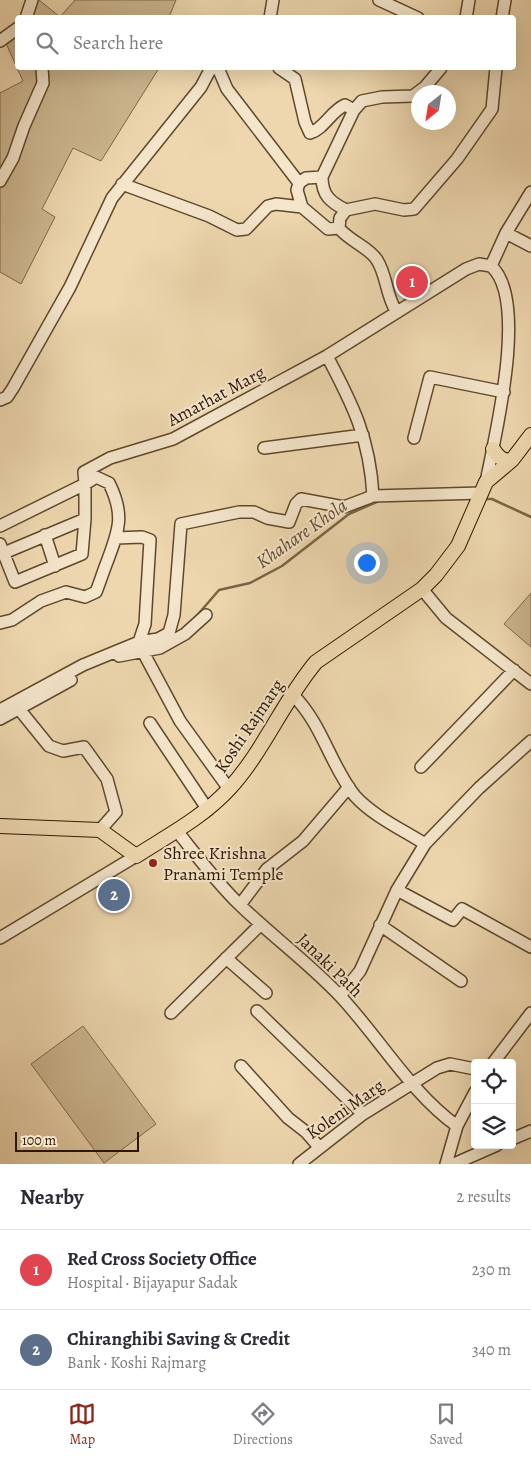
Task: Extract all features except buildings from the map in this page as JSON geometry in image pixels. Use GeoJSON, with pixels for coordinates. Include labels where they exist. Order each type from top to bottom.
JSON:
{"type":"FeatureCollection","features":[{"type":"Feature","properties":{"kind":"main road","name":"Koshi Rajmarg"},"geometry":{"type":"LineString","coordinates":[[136,856],[208,810],[230,789],[252,761],[316,662],[422,589],[449,561],[458,546],[482,493],[512,460],[531,435]]}},
{"type":"Feature","properties":{"kind":"main road"},"geometry":{"type":"LineString","coordinates":[[493,449],[500,458],[512,460]]}},
{"type":"Feature","properties":{"kind":"main road"},"geometry":{"type":"LineString","coordinates":[[0,826],[100,830],[136,856]]}},
{"type":"Feature","properties":{"kind":"street"},"geometry":{"type":"LineString","coordinates":[[27,15],[32,0]]}},
{"type":"Feature","properties":{"kind":"street"},"geometry":{"type":"LineString","coordinates":[[270,15],[273,0]]}},
{"type":"Feature","properties":{"kind":"street"},"geometry":{"type":"LineString","coordinates":[[379,0],[412,15]]}},
{"type":"Feature","properties":{"kind":"street"},"geometry":{"type":"LineString","coordinates":[[466,15],[469,0]]}},
{"type":"Feature","properties":{"kind":"street"},"geometry":{"type":"LineString","coordinates":[[502,15],[505,0]]}},
{"type":"Feature","properties":{"kind":"street"},"geometry":{"type":"LineString","coordinates":[[0,41],[15,30]]}},
{"type":"Feature","properties":{"kind":"street"},"geometry":{"type":"LineString","coordinates":[[0,181],[13,158],[24,126],[40,91],[43,83],[42,70]]}},
{"type":"Feature","properties":{"kind":"street"},"geometry":{"type":"LineString","coordinates":[[0,400],[6,397],[12,388],[54,318],[112,198],[201,87],[210,70]]}},
{"type":"Feature","properties":{"kind":"street"},"geometry":{"type":"LineString","coordinates":[[219,70],[227,89],[298,183],[297,190],[302,207],[328,229],[339,228]]}},
{"type":"Feature","properties":{"kind":"street"},"geometry":{"type":"LineString","coordinates":[[283,70],[295,79],[305,122],[310,133],[320,127],[336,109],[345,105],[354,110]]}},
{"type":"Feature","properties":{"kind":"street"},"geometry":{"type":"LineString","coordinates":[[439,70],[425,87],[413,96],[382,97],[362,101],[354,110],[322,177],[322,189],[331,202],[346,210],[375,204],[404,210],[414,208],[457,159],[492,109],[496,70]]}},
{"type":"Feature","properties":{"kind":"street"},"geometry":{"type":"LineString","coordinates":[[298,183],[306,178],[322,177]]}},
{"type":"Feature","properties":{"kind":"street"},"geometry":{"type":"LineString","coordinates":[[122,184],[196,211],[237,230],[246,229],[268,206],[276,204],[302,207]]}},
{"type":"Feature","properties":{"kind":"street"},"geometry":{"type":"LineString","coordinates":[[0,719],[98,665],[141,648],[169,634],[174,614],[181,524],[239,512],[254,512],[267,518],[289,522],[296,504],[301,499],[344,507],[373,496],[482,493],[493,449],[509,354],[506,301],[499,272],[491,266],[506,233],[531,192]]}},
{"type":"Feature","properties":{"kind":"street"},"geometry":{"type":"LineString","coordinates":[[346,210],[340,218],[339,228],[345,235],[376,258],[384,274],[390,301],[396,311]]}},
{"type":"Feature","properties":{"kind":"street"},"geometry":{"type":"LineString","coordinates":[[506,233],[531,246]]}},
{"type":"Feature","properties":{"kind":"street","name":"Amarhat Marg"},"geometry":{"type":"LineString","coordinates":[[85,484],[84,472],[93,465],[173,439],[327,356],[396,311],[466,269],[479,264],[491,266]]}},
{"type":"Feature","properties":{"kind":"street"},"geometry":{"type":"LineString","coordinates":[[327,356],[353,405],[363,435],[373,496]]}},
{"type":"Feature","properties":{"kind":"street"},"geometry":{"type":"LineString","coordinates":[[414,438],[430,377],[504,392]]}},
{"type":"Feature","properties":{"kind":"street"},"geometry":{"type":"LineString","coordinates":[[264,448],[363,435]]}},
{"type":"Feature","properties":{"kind":"street"},"geometry":{"type":"LineString","coordinates":[[0,526],[96,477],[109,483],[118,501],[120,518],[116,538],[96,592],[85,596],[66,592],[41,601],[12,620],[0,623]]}},
{"type":"Feature","properties":{"kind":"street"},"geometry":{"type":"LineString","coordinates":[[85,484],[85,519],[82,554],[16,582],[2,548],[45,535],[85,519]]}},
{"type":"Feature","properties":{"kind":"street"},"geometry":{"type":"LineString","coordinates":[[45,535],[55,566]]}},
{"type":"Feature","properties":{"kind":"street"},"geometry":{"type":"LineString","coordinates":[[116,538],[142,536],[150,540],[145,624],[141,648],[180,721],[230,789]]}},
{"type":"Feature","properties":{"kind":"street"},"geometry":{"type":"LineString","coordinates":[[422,589],[446,618],[531,684]]}},
{"type":"Feature","properties":{"kind":"street"},"geometry":{"type":"LineString","coordinates":[[0,710],[83,665],[141,648],[160,648],[185,634],[206,615]]}},
{"type":"Feature","properties":{"kind":"street"},"geometry":{"type":"LineString","coordinates":[[421,767],[514,670]]}},
{"type":"Feature","properties":{"kind":"street"},"geometry":{"type":"LineString","coordinates":[[293,695],[313,718],[356,797],[374,812],[425,844]]}},
{"type":"Feature","properties":{"kind":"street"},"geometry":{"type":"LineString","coordinates":[[19,709],[49,746],[63,751],[84,747],[106,779],[116,812],[100,830]]}},
{"type":"Feature","properties":{"kind":"street"},"geometry":{"type":"LineString","coordinates":[[150,723],[208,810]]}},
{"type":"Feature","properties":{"kind":"street"},"geometry":{"type":"LineString","coordinates":[[340,996],[360,970],[397,890],[425,844],[493,774],[531,741]]}},
{"type":"Feature","properties":{"kind":"street"},"geometry":{"type":"LineString","coordinates":[[240,905],[266,868],[302,841],[349,787]]}},
{"type":"Feature","properties":{"kind":"street","name":"Janaki Path"},"geometry":{"type":"LineString","coordinates":[[177,831],[240,905],[340,996],[374,1034],[412,1085],[438,1112],[457,1126]]}},
{"type":"Feature","properties":{"kind":"street"},"geometry":{"type":"LineString","coordinates":[[0,938],[136,856]]}},
{"type":"Feature","properties":{"kind":"street"},"geometry":{"type":"LineString","coordinates":[[397,890],[453,920],[462,909],[531,948]]}},
{"type":"Feature","properties":{"kind":"street"},"geometry":{"type":"LineString","coordinates":[[171,1012],[261,924]]}},
{"type":"Feature","properties":{"kind":"street"},"geometry":{"type":"LineString","coordinates":[[380,925],[461,981]]}},
{"type":"Feature","properties":{"kind":"street"},"geometry":{"type":"LineString","coordinates":[[226,958],[266,993]]}},
{"type":"Feature","properties":{"kind":"street"},"geometry":{"type":"LineString","coordinates":[[257,1011],[363,1114]]}},
{"type":"Feature","properties":{"kind":"street"},"geometry":{"type":"LineString","coordinates":[[496,1059],[531,1013]]}},
{"type":"Feature","properties":{"kind":"street","name":"Koleni Marg"},"geometry":{"type":"LineString","coordinates":[[299,1164],[363,1114],[412,1085],[436,1068],[450,1064],[471,1068]]}},
{"type":"Feature","properties":{"kind":"street"},"geometry":{"type":"LineString","coordinates":[[241,1066],[288,1118],[320,1146]]}},
{"type":"Feature","properties":{"kind":"street"},"geometry":{"type":"LineString","coordinates":[[446,1164],[457,1126],[471,1100]]}},
{"type":"Feature","properties":{"kind":"street"},"geometry":{"type":"LineString","coordinates":[[516,1138],[531,1131]]}},
{"type":"Feature","properties":{"kind":"street"},"geometry":{"type":"LineString","coordinates":[[454,1164],[488,1149]]}},
{"type":"Feature","properties":{"kind":"shaded area"},"geometry":{"type":"Polygon","coordinates":[[[32,0],[39,0],[58,15],[27,15],[32,0]]]}},
{"type":"Feature","properties":{"kind":"shaded area"},"geometry":{"type":"Polygon","coordinates":[[[75,0],[176,0],[170,15],[62,15],[75,0]]]}},
{"type":"Feature","properties":{"kind":"shaded area"},"geometry":{"type":"Polygon","coordinates":[[[15,30],[15,63],[4,39],[15,30]]]}},
{"type":"Feature","properties":{"kind":"shaded area"},"geometry":{"type":"Polygon","coordinates":[[[18,70],[158,70],[101,161],[73,148],[42,209],[55,217],[21,284],[0,272],[0,93],[23,81],[18,70]]]}},
{"type":"Feature","properties":{"kind":"shaded area"},"geometry":{"type":"Polygon","coordinates":[[[531,593],[531,647],[504,624],[531,593]]]}},
{"type":"Feature","properties":{"kind":"shaded area"},"geometry":{"type":"Polygon","coordinates":[[[83,1026],[156,1124],[104,1163],[31,1064],[83,1026]]]}},
{"type":"Feature","properties":{"kind":"waterway","name":"Khahare Khola"},"geometry":{"type":"LineString","coordinates":[[485,499],[492,499],[531,517]]}},
{"type":"Feature","properties":{"kind":"waterway","name":"Khahare Khola"},"geometry":{"type":"LineString","coordinates":[[194,619],[219,590],[250,583],[282,566],[349,514],[379,501]]}},
{"type":"Feature","properties":{"kind":"place","name":"Red Cross Society Office"},"geometry":{"type":"Point","coordinates":[412,282]}},
{"type":"Feature","properties":{"kind":"place","name":"Shree Krishna Pranami Temple"},"geometry":{"type":"Point","coordinates":[153,863]}},
{"type":"Feature","properties":{"kind":"place","name":"Chiranghibi Saving & Credit"},"geometry":{"type":"Point","coordinates":[114,895]}}]}
